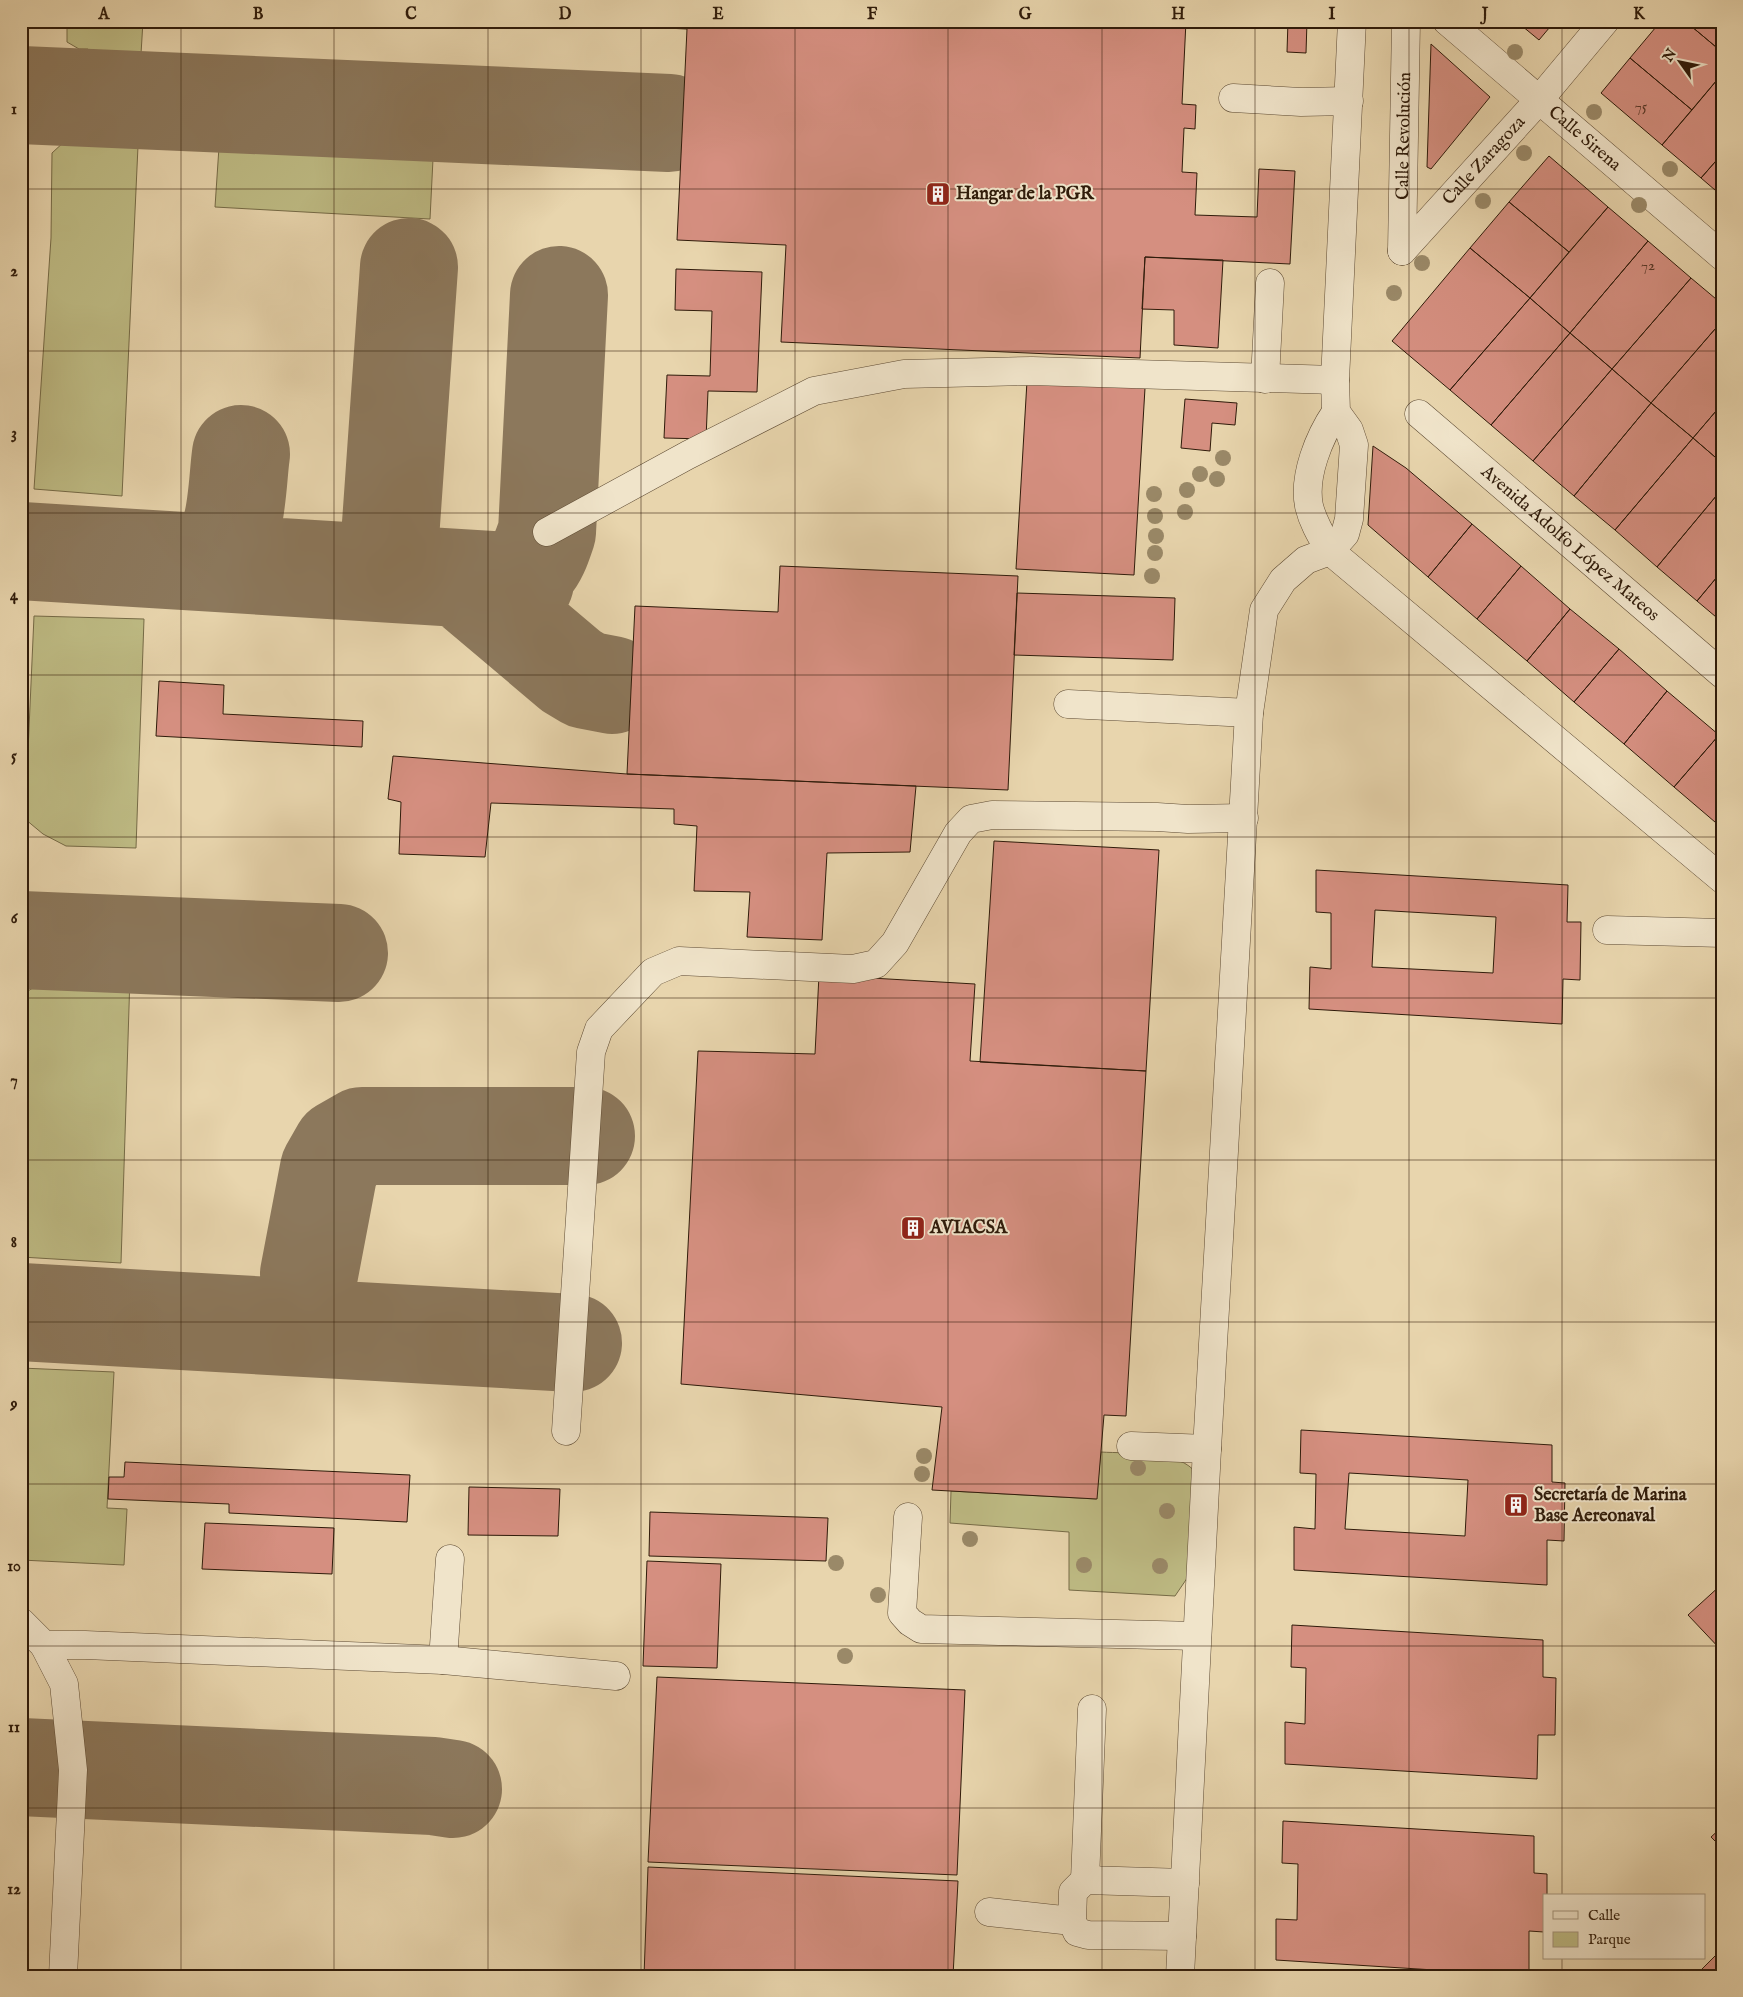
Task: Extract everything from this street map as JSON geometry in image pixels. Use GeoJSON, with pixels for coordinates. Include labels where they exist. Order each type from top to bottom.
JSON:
{"type":"FeatureCollection","features":[{"type":"Feature","properties":{"kind":"street"},"geometry":{"type":"LineString","coordinates":[[1180,1976],[1207,1449],[1249,713],[1264,610],[1283,580],[1306,560],[1330,551],[1345,534],[1349,519],[1354,445],[1349,430],[1336,412],[1335,380],[1352,21]]}},
{"type":"Feature","properties":{"kind":"street","name":"Calle Revolución"},"geometry":{"type":"LineString","coordinates":[[1402,251],[1406,21]]}},
{"type":"Feature","properties":{"kind":"street","name":"Calle Sirena"},"geometry":{"type":"LineString","coordinates":[[1448,21],[1722,256]]}},
{"type":"Feature","properties":{"kind":"street","name":"Calle Zaragoza"},"geometry":{"type":"LineString","coordinates":[[1402,251],[1539,100],[1605,21]]}},
{"type":"Feature","properties":{"kind":"street"},"geometry":{"type":"LineString","coordinates":[[1233,98],[1302,102],[1349,101]]}},
{"type":"Feature","properties":{"kind":"street"},"geometry":{"type":"LineString","coordinates":[[1265,379],[1270,283]]}},
{"type":"Feature","properties":{"kind":"street"},"geometry":{"type":"LineString","coordinates":[[546,532],[688,455],[814,391],[904,374],[1032,370],[1335,380]]}},
{"type":"Feature","properties":{"kind":"street"},"geometry":{"type":"LineString","coordinates":[[1336,412],[1322,432],[1315,451],[1308,488],[1309,505],[1314,523],[1330,551],[1722,879]]}},
{"type":"Feature","properties":{"kind":"street","name":"Avenida Adolfo López Mateos"},"geometry":{"type":"LineString","coordinates":[[1419,414],[1722,674]]}},
{"type":"Feature","properties":{"kind":"street"},"geometry":{"type":"LineString","coordinates":[[1068,704],[1249,713]]}},
{"type":"Feature","properties":{"kind":"street"},"geometry":{"type":"LineString","coordinates":[[566,1431],[591,1052],[599,1029],[653,972],[679,961],[853,969],[876,964],[895,943],[958,833],[972,819],[992,815],[1188,819],[1244,818]]}},
{"type":"Feature","properties":{"kind":"street"},"geometry":{"type":"LineString","coordinates":[[1607,930],[1722,934]]}},
{"type":"Feature","properties":{"kind":"street"},"geometry":{"type":"LineString","coordinates":[[1131,1446],[1207,1449]]}},
{"type":"Feature","properties":{"kind":"street"},"geometry":{"type":"LineString","coordinates":[[908,1517],[902,1613],[910,1622],[921,1629],[1197,1636]]}},
{"type":"Feature","properties":{"kind":"street"},"geometry":{"type":"LineString","coordinates":[[443,1660],[450,1559]]}},
{"type":"Feature","properties":{"kind":"street"},"geometry":{"type":"LineString","coordinates":[[21,1622],[44,1645],[64,1684],[73,1770],[63,1976]]}},
{"type":"Feature","properties":{"kind":"street"},"geometry":{"type":"LineString","coordinates":[[44,1645],[86,1645],[443,1660],[616,1676]]}},
{"type":"Feature","properties":{"kind":"street"},"geometry":{"type":"LineString","coordinates":[[1092,1708],[1085,1880],[1073,1892],[1072,1922],[1077,1932],[1088,1935],[1182,1936]]}},
{"type":"Feature","properties":{"kind":"street"},"geometry":{"type":"LineString","coordinates":[[1085,1880],[1185,1883]]}},
{"type":"Feature","properties":{"kind":"street"},"geometry":{"type":"LineString","coordinates":[[989,1912],[1072,1922]]}},
{"type":"Feature","properties":{"kind":"green space"},"geometry":{"type":"Polygon","coordinates":[[[67,21],[143,21],[141,54],[88,53],[88,49],[79,49],[67,42],[67,21]]]}},
{"type":"Feature","properties":{"kind":"green space"},"geometry":{"type":"Polygon","coordinates":[[[65,141],[138,146],[122,496],[34,489],[51,238],[52,153],[65,141]]]}},
{"type":"Feature","properties":{"kind":"green space"},"geometry":{"type":"Polygon","coordinates":[[[219,147],[433,159],[430,219],[215,207],[219,147]]]}},
{"type":"Feature","properties":{"kind":"green space"},"geometry":{"type":"Polygon","coordinates":[[[34,616],[144,619],[136,848],[66,846],[43,834],[25,819],[34,616]]]}},
{"type":"Feature","properties":{"kind":"green space"},"geometry":{"type":"Polygon","coordinates":[[[130,976],[121,1263],[21,1257],[21,1000],[28,991],[39,984],[130,976]]]}},
{"type":"Feature","properties":{"kind":"green space"},"geometry":{"type":"Polygon","coordinates":[[[21,1368],[114,1372],[107,1508],[127,1509],[124,1565],[21,1560],[21,1368]]]}},
{"type":"Feature","properties":{"kind":"green space"},"geometry":{"type":"Polygon","coordinates":[[[1101,1452],[1153,1454],[1178,1460],[1189,1466],[1197,1474],[1194,1568],[1175,1596],[1069,1590],[1069,1532],[950,1523],[951,1491],[1096,1499],[1101,1452]]]}},
{"type":"Feature","properties":{"kind":"building","name":"Hangar de la PGR"},"geometry":{"type":"Polygon","coordinates":[[[578,21],[1186,21],[1182,104],[1196,105],[1195,129],[1184,128],[1182,172],[1197,173],[1195,215],[1257,217],[1259,169],[1295,171],[1290,264],[1145,257],[1140,358],[781,342],[786,245],[677,240],[687,29],[578,24],[578,21]]]}},
{"type":"Feature","properties":{"kind":"building"},"geometry":{"type":"Polygon","coordinates":[[[1288,21],[1307,21],[1306,53],[1287,52],[1288,21]]]}},
{"type":"Feature","properties":{"kind":"building"},"geometry":{"type":"Polygon","coordinates":[[[1516,21],[1555,21],[1539,40],[1516,21]]]}},
{"type":"Feature","properties":{"kind":"building"},"geometry":{"type":"Polygon","coordinates":[[[1661,21],[1685,21],[1722,52],[1722,74],[1692,110],[1630,58],[1661,21]]]}},
{"type":"Feature","properties":{"kind":"building"},"geometry":{"type":"Polygon","coordinates":[[[1685,21],[1722,21],[1722,52],[1685,21]]]}},
{"type":"Feature","properties":{"kind":"building"},"geometry":{"type":"Polygon","coordinates":[[[1431,44],[1490,97],[1431,169],[1427,167],[1431,44]]]}},
{"type":"Feature","properties":{"kind":"building"},"geometry":{"type":"Polygon","coordinates":[[[1630,58],[1692,110],[1662,145],[1601,93],[1630,58]]]}},
{"type":"Feature","properties":{"kind":"building"},"geometry":{"type":"Polygon","coordinates":[[[1722,74],[1722,154],[1701,178],[1662,145],[1722,74]]]}},
{"type":"Feature","properties":{"kind":"building"},"geometry":{"type":"Polygon","coordinates":[[[1722,154],[1722,196],[1701,178],[1722,154]]]}},
{"type":"Feature","properties":{"kind":"building"},"geometry":{"type":"Polygon","coordinates":[[[1549,156],[1608,207],[1569,252],[1509,202],[1549,156]]]}},
{"type":"Feature","properties":{"kind":"building"},"geometry":{"type":"Polygon","coordinates":[[[1509,202],[1569,252],[1530,298],[1470,248],[1509,202]]]}},
{"type":"Feature","properties":{"kind":"building"},"geometry":{"type":"Polygon","coordinates":[[[1608,207],[1648,241],[1570,333],[1530,298],[1608,207]]]}},
{"type":"Feature","properties":{"kind":"building"},"geometry":{"type":"Polygon","coordinates":[[[1648,241],[1691,278],[1612,369],[1570,333],[1648,241]]]}},
{"type":"Feature","properties":{"kind":"building"},"geometry":{"type":"Polygon","coordinates":[[[1470,248],[1530,298],[1450,390],[1392,341],[1470,248]]]}},
{"type":"Feature","properties":{"kind":"building"},"geometry":{"type":"Polygon","coordinates":[[[1145,257],[1223,260],[1218,348],[1174,345],[1174,310],[1142,309],[1145,257]]]}},
{"type":"Feature","properties":{"kind":"building"},"geometry":{"type":"Polygon","coordinates":[[[676,269],[762,272],[757,392],[708,391],[706,439],[664,438],[667,375],[710,376],[712,311],[675,310],[676,269]]]}},
{"type":"Feature","properties":{"kind":"building"},"geometry":{"type":"Polygon","coordinates":[[[1691,278],[1722,304],[1722,321],[1651,403],[1612,369],[1691,278]]]}},
{"type":"Feature","properties":{"kind":"building"},"geometry":{"type":"Polygon","coordinates":[[[1530,298],[1570,333],[1491,425],[1450,390],[1530,298]]]}},
{"type":"Feature","properties":{"kind":"building"},"geometry":{"type":"Polygon","coordinates":[[[1722,321],[1722,404],[1693,438],[1651,403],[1722,321]]]}},
{"type":"Feature","properties":{"kind":"building"},"geometry":{"type":"Polygon","coordinates":[[[1570,333],[1612,369],[1533,461],[1491,425],[1570,333]]]}},
{"type":"Feature","properties":{"kind":"building"},"geometry":{"type":"Polygon","coordinates":[[[1612,369],[1651,403],[1574,496],[1533,461],[1612,369]]]}},
{"type":"Feature","properties":{"kind":"building"},"geometry":{"type":"Polygon","coordinates":[[[1027,381],[1145,388],[1134,575],[1016,569],[1027,381]]]}},
{"type":"Feature","properties":{"kind":"building"},"geometry":{"type":"Polygon","coordinates":[[[1185,399],[1237,403],[1235,425],[1212,423],[1210,451],[1181,448],[1185,399]]]}},
{"type":"Feature","properties":{"kind":"building"},"geometry":{"type":"Polygon","coordinates":[[[1651,403],[1693,438],[1615,530],[1574,496],[1651,403]]]}},
{"type":"Feature","properties":{"kind":"building"},"geometry":{"type":"Polygon","coordinates":[[[1722,404],[1722,463],[1693,438],[1722,404]]]}},
{"type":"Feature","properties":{"kind":"building"},"geometry":{"type":"Polygon","coordinates":[[[1693,438],[1722,463],[1722,489],[1657,567],[1615,530],[1693,438]]]}},
{"type":"Feature","properties":{"kind":"building"},"geometry":{"type":"Polygon","coordinates":[[[1373,446],[1406,468],[1472,524],[1428,577],[1368,525],[1373,446]]]}},
{"type":"Feature","properties":{"kind":"building"},"geometry":{"type":"Polygon","coordinates":[[[1722,489],[1722,571],[1697,601],[1657,567],[1722,489]]]}},
{"type":"Feature","properties":{"kind":"building"},"geometry":{"type":"Polygon","coordinates":[[[1472,524],[1521,566],[1477,619],[1428,577],[1472,524]]]}},
{"type":"Feature","properties":{"kind":"building"},"geometry":{"type":"Polygon","coordinates":[[[780,566],[1018,576],[1008,790],[627,774],[635,606],[778,612],[780,566]]]}},
{"type":"Feature","properties":{"kind":"building"},"geometry":{"type":"Polygon","coordinates":[[[1521,566],[1570,609],[1527,661],[1477,619],[1521,566]]]}},
{"type":"Feature","properties":{"kind":"building"},"geometry":{"type":"Polygon","coordinates":[[[1722,571],[1722,622],[1697,601],[1722,571]]]}},
{"type":"Feature","properties":{"kind":"building"},"geometry":{"type":"Polygon","coordinates":[[[1017,593],[1175,598],[1173,660],[1014,655],[1017,593]]]}},
{"type":"Feature","properties":{"kind":"building"},"geometry":{"type":"Polygon","coordinates":[[[1570,609],[1619,649],[1574,702],[1527,661],[1570,609]]]}},
{"type":"Feature","properties":{"kind":"building"},"geometry":{"type":"Polygon","coordinates":[[[1619,649],[1667,691],[1624,744],[1574,702],[1619,649]]]}},
{"type":"Feature","properties":{"kind":"building"},"geometry":{"type":"Polygon","coordinates":[[[159,681],[224,685],[223,714],[363,721],[362,747],[156,736],[159,681]]]}},
{"type":"Feature","properties":{"kind":"building"},"geometry":{"type":"Polygon","coordinates":[[[1667,691],[1719,735],[1674,787],[1624,744],[1667,691]]]}},
{"type":"Feature","properties":{"kind":"building"},"geometry":{"type":"Polygon","coordinates":[[[1719,735],[1722,738],[1722,828],[1674,787],[1719,735]]]}},
{"type":"Feature","properties":{"kind":"building"},"geometry":{"type":"Polygon","coordinates":[[[393,756],[627,774],[916,786],[910,852],[827,853],[822,940],[747,937],[750,892],[694,891],[697,826],[674,824],[674,809],[491,803],[485,857],[399,854],[401,802],[388,799],[393,756]]]}},
{"type":"Feature","properties":{"kind":"building"},"geometry":{"type":"Polygon","coordinates":[[[994,841],[1159,850],[1146,1071],[980,1062],[994,841]]]}},
{"type":"Feature","properties":{"kind":"building"},"geometry":{"type":"Polygon","coordinates":[[[1316,870],[1568,885],[1567,922],[1581,922],[1580,980],[1563,979],[1562,1024],[1309,1009],[1310,967],[1331,969],[1331,913],[1316,912],[1316,870]],[[1375,910],[1372,967],[1493,973],[1496,917],[1375,910]]]}},
{"type":"Feature","properties":{"kind":"building","name":"AVIACSA"},"geometry":{"type":"Polygon","coordinates":[[[819,975],[975,984],[970,1061],[1146,1071],[1126,1416],[1104,1415],[1097,1499],[932,1490],[942,1407],[681,1384],[698,1051],[815,1054],[819,975]]]}},
{"type":"Feature","properties":{"kind":"building","name":"Secretaría de Marina Base Aereonaval"},"geometry":{"type":"Polygon","coordinates":[[[1301,1430],[1552,1445],[1552,1482],[1565,1483],[1564,1541],[1547,1540],[1547,1585],[1294,1570],[1294,1527],[1315,1529],[1316,1474],[1300,1473],[1301,1430]],[[1349,1473],[1345,1529],[1465,1536],[1468,1480],[1349,1473]]]}},
{"type":"Feature","properties":{"kind":"building"},"geometry":{"type":"Polygon","coordinates":[[[125,1462],[410,1475],[407,1522],[229,1513],[229,1504],[108,1499],[109,1477],[124,1477],[125,1462]]]}},
{"type":"Feature","properties":{"kind":"building"},"geometry":{"type":"Polygon","coordinates":[[[469,1487],[560,1489],[558,1536],[468,1535],[469,1487]]]}},
{"type":"Feature","properties":{"kind":"building"},"geometry":{"type":"Polygon","coordinates":[[[650,1512],[828,1518],[826,1561],[649,1556],[650,1512]]]}},
{"type":"Feature","properties":{"kind":"building"},"geometry":{"type":"Polygon","coordinates":[[[205,1523],[334,1528],[332,1574],[202,1569],[205,1523]]]}},
{"type":"Feature","properties":{"kind":"building"},"geometry":{"type":"Polygon","coordinates":[[[647,1561],[721,1564],[717,1668],[643,1666],[647,1561]]]}},
{"type":"Feature","properties":{"kind":"building"},"geometry":{"type":"Polygon","coordinates":[[[1722,1584],[1722,1651],[1688,1615],[1722,1584]]]}},
{"type":"Feature","properties":{"kind":"building"},"geometry":{"type":"Polygon","coordinates":[[[1292,1625],[1543,1640],[1543,1677],[1556,1678],[1555,1735],[1538,1735],[1537,1779],[1285,1764],[1285,1722],[1305,1724],[1306,1668],[1291,1667],[1292,1625]]]}},
{"type":"Feature","properties":{"kind":"building"},"geometry":{"type":"Polygon","coordinates":[[[657,1677],[965,1690],[957,1875],[648,1862],[657,1677]]]}},
{"type":"Feature","properties":{"kind":"building"},"geometry":{"type":"Polygon","coordinates":[[[1283,1821],[1534,1836],[1534,1873],[1547,1874],[1547,1894],[1543,1894],[1543,1932],[1529,1931],[1529,1976],[1276,1960],[1276,1919],[1297,1920],[1298,1864],[1282,1863],[1283,1821]]]}},
{"type":"Feature","properties":{"kind":"building"},"geometry":{"type":"Polygon","coordinates":[[[1722,1827],[1722,1848],[1711,1837],[1722,1827]]]}},
{"type":"Feature","properties":{"kind":"building"},"geometry":{"type":"Polygon","coordinates":[[[648,1867],[958,1881],[953,1976],[644,1976],[648,1867]]]}},
{"type":"Feature","properties":{"kind":"building"},"geometry":{"type":"Polygon","coordinates":[[[1722,1949],[1722,1976],[1695,1976],[1722,1949]]]}},
{"type":"Feature","properties":{"kind":"taxiway"},"geometry":{"type":"LineString","coordinates":[[21,95],[669,123]]}},
{"type":"Feature","properties":{"kind":"taxiway"},"geometry":{"type":"LineString","coordinates":[[355,571],[368,566],[377,559],[390,538],[409,267]]}},
{"type":"Feature","properties":{"kind":"taxiway"},"geometry":{"type":"LineString","coordinates":[[509,581],[524,572],[534,562],[547,532],[559,295]]}},
{"type":"Feature","properties":{"kind":"taxiway"},"geometry":{"type":"LineString","coordinates":[[194,561],[216,554],[229,535],[233,522],[241,454]]}},
{"type":"Feature","properties":{"kind":"taxiway"},"geometry":{"type":"LineString","coordinates":[[21,551],[525,582]]}},
{"type":"Feature","properties":{"kind":"taxiway"},"geometry":{"type":"LineString","coordinates":[[461,578],[571,671],[586,680],[612,685]]}},
{"type":"Feature","properties":{"kind":"taxiway"},"geometry":{"type":"LineString","coordinates":[[21,940],[339,953]]}},
{"type":"Feature","properties":{"kind":"taxiway"},"geometry":{"type":"LineString","coordinates":[[309,1274],[329,1169],[341,1148],[362,1136],[586,1136]]}},
{"type":"Feature","properties":{"kind":"taxiway"},"geometry":{"type":"LineString","coordinates":[[21,1312],[573,1343]]}},
{"type":"Feature","properties":{"kind":"taxiway"},"geometry":{"type":"LineString","coordinates":[[21,1767],[433,1786],[453,1789]]}},
{"type":"Feature","properties":{"kind":"place","name":"Hangar de la PGR"},"geometry":{"type":"Point","coordinates":[938,194]}},
{"type":"Feature","properties":{"kind":"place","name":"AVIACSA"},"geometry":{"type":"Point","coordinates":[913,1228]}},
{"type":"Feature","properties":{"kind":"place","name":"Secretaría de Marina Base Aereonaval"},"geometry":{"type":"Point","coordinates":[1516,1505]}}]}
